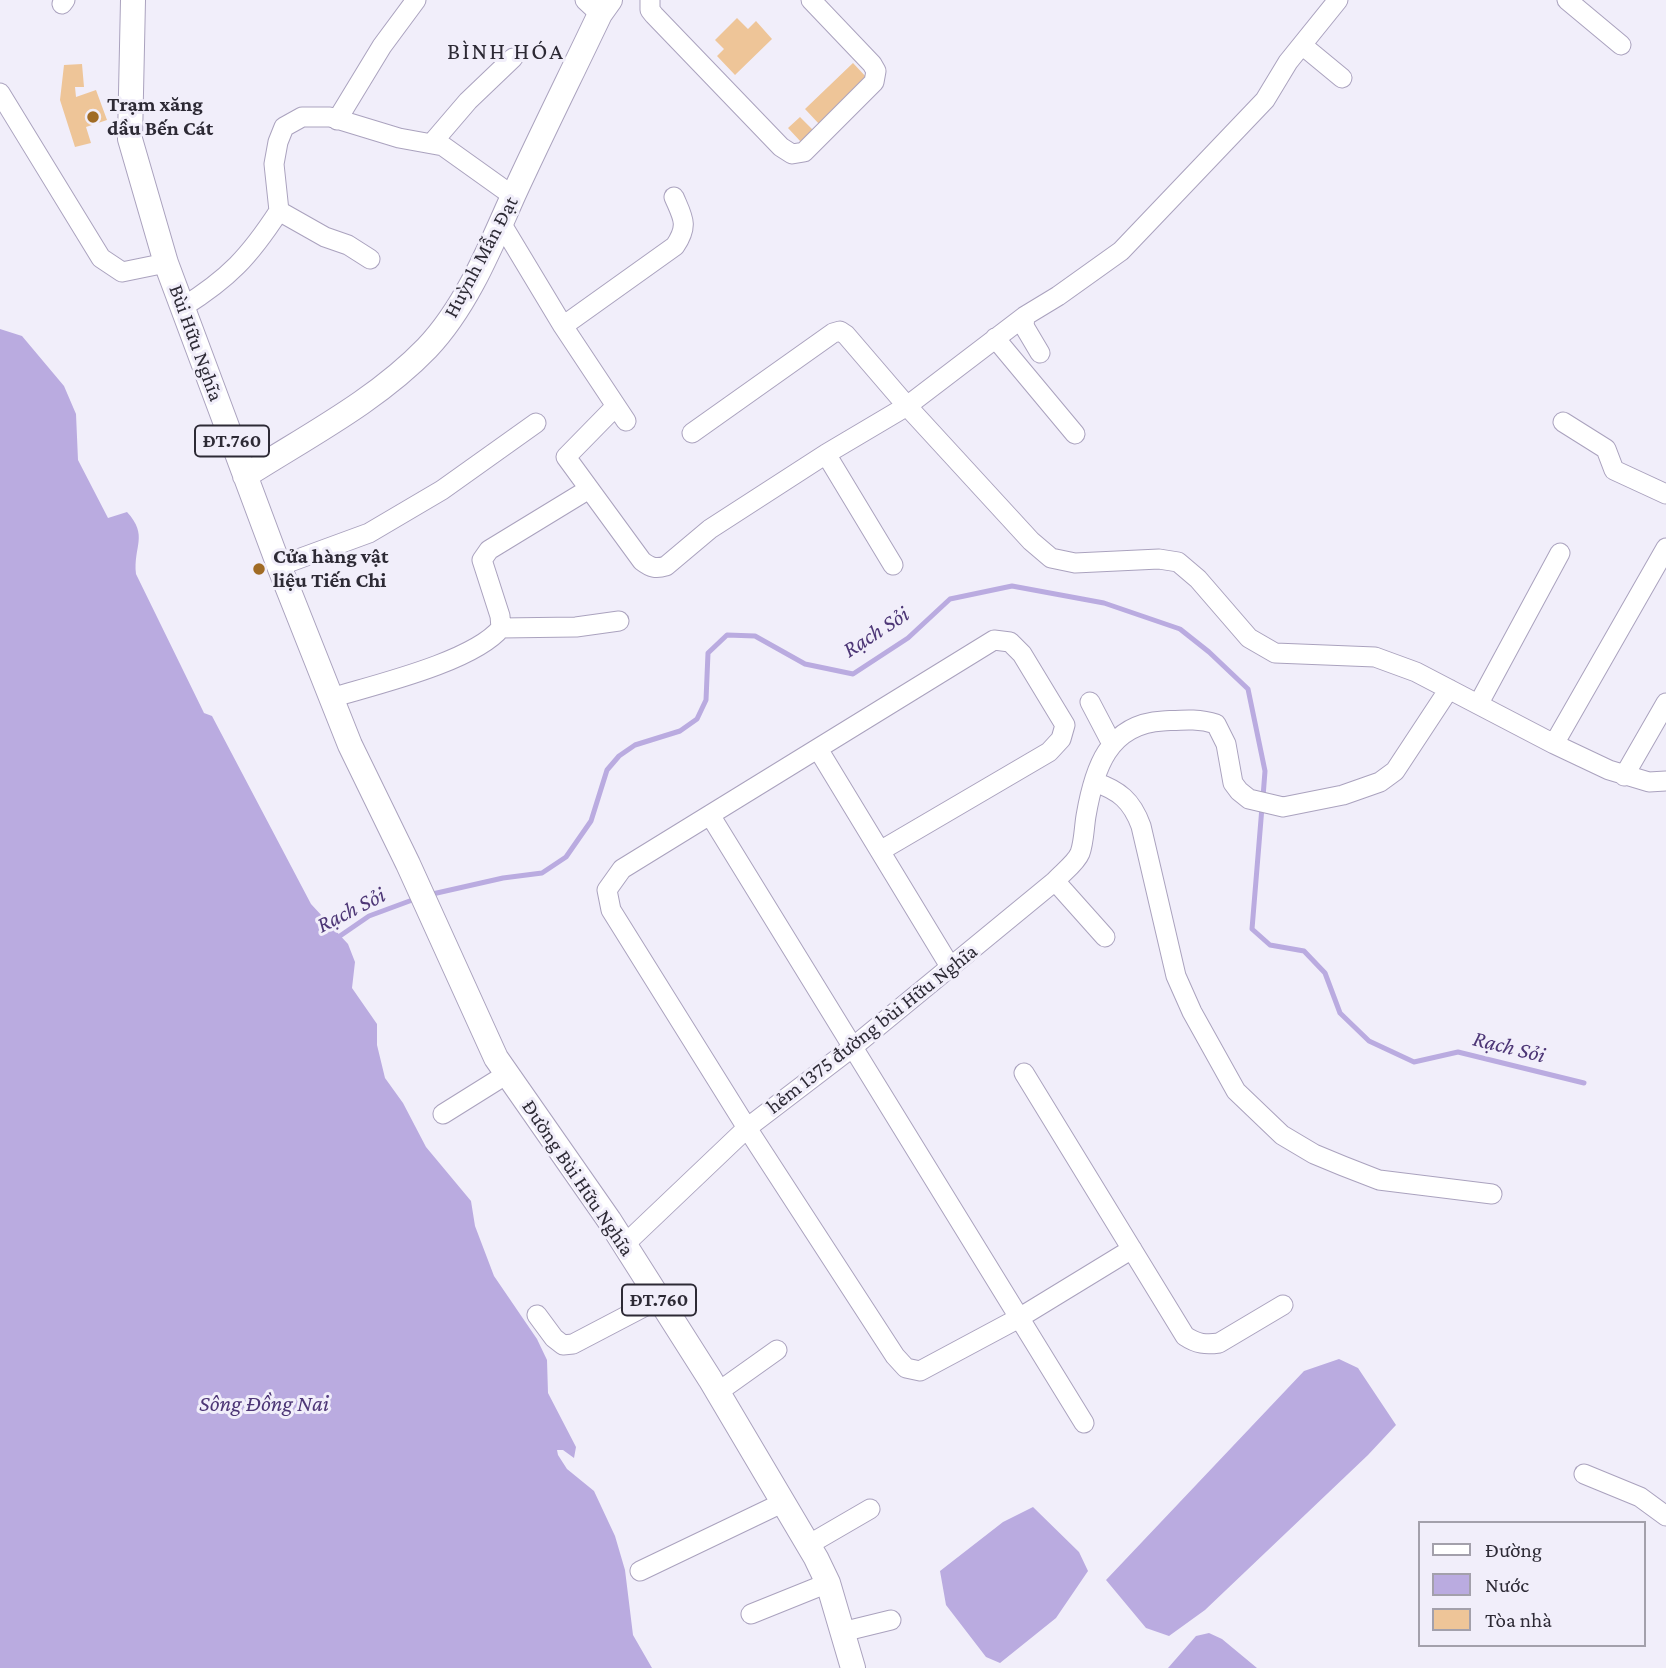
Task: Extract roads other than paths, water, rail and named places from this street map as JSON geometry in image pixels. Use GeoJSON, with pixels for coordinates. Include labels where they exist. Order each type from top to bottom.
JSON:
{"type":"FeatureCollection","features":[{"type":"Feature","properties":{"kind":"main road","name":"Bùi Hữu Nghĩa"},"geometry":{"type":"LineString","coordinates":[[133,0],[130,139],[166,263],[279,566],[350,745],[408,864],[442,943]]}},
{"type":"Feature","properties":{"kind":"main road","name":"Huỳnh Mẫn Đạt"},"geometry":{"type":"LineString","coordinates":[[245,476],[350,410],[387,382],[426,349],[451,318],[501,223],[598,5]]}},
{"type":"Feature","properties":{"kind":"main road","name":"Đường Bùi Hữu Nghĩa"},"geometry":{"type":"LineString","coordinates":[[442,943],[496,1058],[659,1299],[718,1392],[808,1545],[828,1583],[853,1668]]}},
{"type":"Feature","properties":{"kind":"street"},"geometry":{"type":"LineString","coordinates":[[337,120],[382,46],[416,0]]}},
{"type":"Feature","properties":{"kind":"street"},"geometry":{"type":"LineString","coordinates":[[650,0],[650,10],[654,15],[781,147],[792,154],[804,152],[874,82],[876,71],[811,0]]}},
{"type":"Feature","properties":{"kind":"street"},"geometry":{"type":"LineString","coordinates":[[501,223],[563,326],[621,413],[566,457],[642,561],[650,568],[666,566],[710,529],[826,454],[907,406],[1025,316],[1121,251],[1265,100],[1302,45],[1338,0]]}},
{"type":"Feature","properties":{"kind":"street"},"geometry":{"type":"LineString","coordinates":[[1567,0],[1621,45]]}},
{"type":"Feature","properties":{"kind":"street"},"geometry":{"type":"LineString","coordinates":[[1302,45],[1342,78]]}},
{"type":"Feature","properties":{"kind":"street"},"geometry":{"type":"LineString","coordinates":[[432,143],[468,101],[513,58]]}},
{"type":"Feature","properties":{"kind":"street"},"geometry":{"type":"LineString","coordinates":[[0,93],[101,258],[122,272],[166,263]]}},
{"type":"Feature","properties":{"kind":"street"},"geometry":{"type":"LineString","coordinates":[[183,307],[216,286],[234,270],[279,211],[274,164],[278,142],[284,127],[302,117],[337,120],[399,138],[443,145],[513,196]]}},
{"type":"Feature","properties":{"kind":"street"},"geometry":{"type":"LineString","coordinates":[[563,326],[675,246],[684,233],[684,221],[674,197]]}},
{"type":"Feature","properties":{"kind":"street"},"geometry":{"type":"LineString","coordinates":[[279,211],[325,237],[348,245],[370,259]]}},
{"type":"Feature","properties":{"kind":"street"},"geometry":{"type":"LineString","coordinates":[[1025,316],[1024,326],[1040,353]]}},
{"type":"Feature","properties":{"kind":"street"},"geometry":{"type":"LineString","coordinates":[[692,433],[833,333],[840,331],[1031,541],[1051,558],[1075,563],[1159,559],[1178,562],[1198,579],[1249,638],[1275,653],[1375,657],[1416,672],[1554,744],[1624,776],[1649,782],[1666,781]]}},
{"type":"Feature","properties":{"kind":"street"},"geometry":{"type":"LineString","coordinates":[[995,338],[1075,434]]}},
{"type":"Feature","properties":{"kind":"street"},"geometry":{"type":"LineString","coordinates":[[1563,422],[1606,449],[1614,470],[1666,494]]}},
{"type":"Feature","properties":{"kind":"street"},"geometry":{"type":"LineString","coordinates":[[279,566],[369,533],[442,490],[536,423]]}},
{"type":"Feature","properties":{"kind":"street"},"geometry":{"type":"LineString","coordinates":[[826,454],[893,565]]}},
{"type":"Feature","properties":{"kind":"street"},"geometry":{"type":"LineString","coordinates":[[501,628],[500,616],[482,560],[489,550],[589,489]]}},
{"type":"Feature","properties":{"kind":"street"},"geometry":{"type":"LineString","coordinates":[[1554,744],[1666,548]]}},
{"type":"Feature","properties":{"kind":"street"},"geometry":{"type":"LineString","coordinates":[[1479,703],[1560,553]]}},
{"type":"Feature","properties":{"kind":"street"},"geometry":{"type":"LineString","coordinates":[[331,698],[415,673],[481,646],[501,628],[576,627],[619,621]]}},
{"type":"Feature","properties":{"kind":"street"},"geometry":{"type":"LineString","coordinates":[[880,851],[1049,752],[1061,738],[1065,725],[1022,654],[1010,642],[994,640],[622,869],[607,890],[611,910],[747,1128],[895,1356],[906,1368],[920,1371],[1019,1318],[1132,1250]]}},
{"type":"Feature","properties":{"kind":"street"},"geometry":{"type":"LineString","coordinates":[[1090,702],[1112,744],[1130,729],[1146,722],[1202,719],[1216,724],[1226,744],[1233,783],[1238,791],[1249,799],[1283,807],[1343,795],[1380,782],[1395,771],[1449,689]]}},
{"type":"Feature","properties":{"kind":"street"},"geometry":{"type":"LineString","coordinates":[[1624,776],[1666,703]]}},
{"type":"Feature","properties":{"kind":"street","name":"hẻm 1375 đường bùi Hữu Nghĩa"},"geometry":{"type":"LineString","coordinates":[[624,1245],[747,1128],[853,1047],[1055,881],[1080,855],[1092,790],[1104,757],[1112,744]]}},
{"type":"Feature","properties":{"kind":"street"},"geometry":{"type":"LineString","coordinates":[[818,749],[951,968]]}},
{"type":"Feature","properties":{"kind":"street"},"geometry":{"type":"LineString","coordinates":[[1092,790],[1109,786],[1135,810],[1176,976],[1192,1012],[1236,1091],[1282,1135],[1314,1154],[1343,1166],[1379,1180],[1492,1194]]}},
{"type":"Feature","properties":{"kind":"street"},"geometry":{"type":"LineString","coordinates":[[710,815],[1084,1423]]}},
{"type":"Feature","properties":{"kind":"street"},"geometry":{"type":"LineString","coordinates":[[1055,881],[1105,937]]}},
{"type":"Feature","properties":{"kind":"street"},"geometry":{"type":"LineString","coordinates":[[1024,1073],[1185,1336],[1194,1342],[1219,1343],[1283,1305]]}},
{"type":"Feature","properties":{"kind":"street"},"geometry":{"type":"LineString","coordinates":[[443,1114],[507,1074]]}},
{"type":"Feature","properties":{"kind":"street"},"geometry":{"type":"LineString","coordinates":[[537,1315],[554,1338],[563,1345],[573,1344],[659,1299]]}},
{"type":"Feature","properties":{"kind":"street"},"geometry":{"type":"LineString","coordinates":[[718,1392],[777,1350]]}},
{"type":"Feature","properties":{"kind":"street"},"geometry":{"type":"LineString","coordinates":[[1584,1474],[1640,1497],[1666,1516]]}},
{"type":"Feature","properties":{"kind":"street"},"geometry":{"type":"LineString","coordinates":[[640,1572],[782,1503]]}},
{"type":"Feature","properties":{"kind":"street"},"geometry":{"type":"LineString","coordinates":[[808,1545],[870,1509]]}},
{"type":"Feature","properties":{"kind":"street"},"geometry":{"type":"LineString","coordinates":[[751,1614],[828,1583]]}},
{"type":"Feature","properties":{"kind":"street"},"geometry":{"type":"LineString","coordinates":[[842,1632],[891,1620]]}},
{"type":"Feature","properties":{"kind":"water","name":"Sông Đồng Nai"},"geometry":{"type":"Polygon","coordinates":[[[0,329],[22,336],[64,386],[76,414],[78,460],[108,518],[127,512],[134,520],[139,535],[136,574],[204,713],[212,716],[311,904],[348,944],[355,962],[352,988],[377,1024],[377,1045],[385,1078],[403,1103],[426,1147],[471,1201],[475,1226],[494,1276],[537,1339],[547,1360],[548,1393],[576,1447],[574,1458],[563,1450],[557,1450],[558,1455],[567,1469],[594,1491],[615,1536],[625,1570],[633,1635],[652,1668],[0,1668],[0,329]]]}},
{"type":"Feature","properties":{"kind":"water"},"geometry":{"type":"Polygon","coordinates":[[[1339,1359],[1358,1368],[1396,1425],[1205,1610],[1169,1636],[1146,1628],[1106,1580],[1304,1371],[1339,1359]]]}},
{"type":"Feature","properties":{"kind":"water"},"geometry":{"type":"Polygon","coordinates":[[[1033,1507],[1079,1552],[1088,1571],[1056,1618],[1000,1663],[986,1657],[946,1605],[940,1571],[1003,1522],[1033,1507]]]}},
{"type":"Feature","properties":{"kind":"water"},"geometry":{"type":"Polygon","coordinates":[[[1209,1633],[1222,1639],[1257,1668],[1168,1668],[1196,1636],[1209,1633]]]}},
{"type":"Feature","properties":{"kind":"waterway","name":"Rạch Sỏi"},"geometry":{"type":"LineString","coordinates":[[428,895],[503,878],[542,873],[566,857],[591,821],[607,770],[619,756],[635,745],[680,731],[697,719],[706,700],[708,653],[727,635],[755,636],[805,664],[853,674],[908,638],[950,599],[1012,586],[1104,603],[1180,629],[1209,652],[1248,689],[1265,771],[1263,797]]}},
{"type":"Feature","properties":{"kind":"waterway","name":"Rạch Sỏi"},"geometry":{"type":"LineString","coordinates":[[1262,807],[1252,929],[1270,945],[1304,951],[1325,973],[1340,1013],[1369,1041],[1414,1062],[1458,1052],[1584,1083]]}},
{"type":"Feature","properties":{"kind":"waterway","name":"Rạch Sỏi"},"geometry":{"type":"LineString","coordinates":[[337,938],[369,916],[415,899]]}},
{"type":"Feature","properties":{"kind":"place","name":"Trạm xăng dầu Bến Cát"},"geometry":{"type":"Point","coordinates":[93,117]}},
{"type":"Feature","properties":{"kind":"place","name":"Cửa hàng vật liệu Tiến Chi"},"geometry":{"type":"Point","coordinates":[259,569]}},
{"type":"Feature","properties":{"kind":"district","name":"BÌNH HÓA"},"geometry":{"type":"Point","coordinates":[506,52]}}]}
